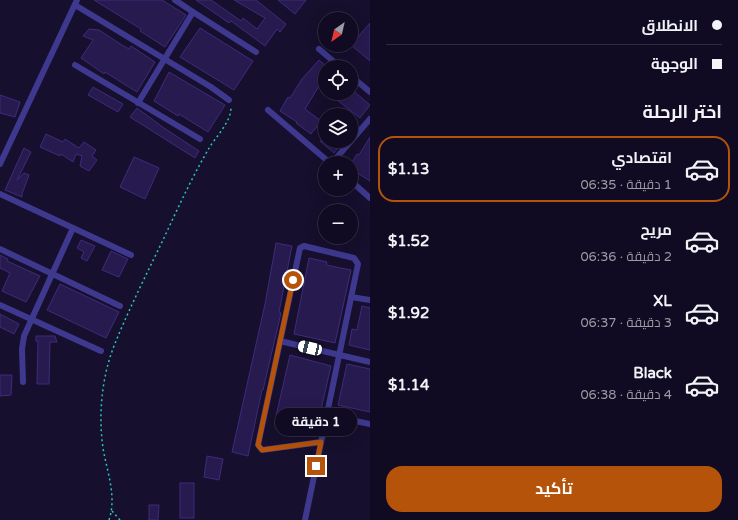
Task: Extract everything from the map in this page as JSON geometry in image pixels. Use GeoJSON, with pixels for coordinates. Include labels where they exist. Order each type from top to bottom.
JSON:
{"type":"FeatureCollection","features":[{"type":"Feature","properties":{"kind":"street"},"geometry":{"type":"LineString","coordinates":[[175,0],[256,52]]}},
{"type":"Feature","properties":{"kind":"street"},"geometry":{"type":"LineString","coordinates":[[0,164],[76,2],[164,60],[211,87],[229,100]]}},
{"type":"Feature","properties":{"kind":"street"},"geometry":{"type":"LineString","coordinates":[[138,103],[194,12]]}},
{"type":"Feature","properties":{"kind":"street"},"geometry":{"type":"LineString","coordinates":[[321,52],[331,60]]}},
{"type":"Feature","properties":{"kind":"street"},"geometry":{"type":"LineString","coordinates":[[75,65],[200,139]]}},
{"type":"Feature","properties":{"kind":"street"},"geometry":{"type":"LineString","coordinates":[[358,82],[370,92]]}},
{"type":"Feature","properties":{"kind":"street"},"geometry":{"type":"LineString","coordinates":[[268,110],[323,156]]}},
{"type":"Feature","properties":{"kind":"street"},"geometry":{"type":"LineString","coordinates":[[337,156],[370,119]]}},
{"type":"Feature","properties":{"kind":"street"},"geometry":{"type":"LineString","coordinates":[[358,187],[370,198]]}},
{"type":"Feature","properties":{"kind":"street"},"geometry":{"type":"LineString","coordinates":[[0,194],[131,255]]}},
{"type":"Feature","properties":{"kind":"street"},"geometry":{"type":"LineString","coordinates":[[23,382],[23,340],[73,228]]}},
{"type":"Feature","properties":{"kind":"street"},"geometry":{"type":"LineString","coordinates":[[305,520],[358,264],[356,259],[301,246],[259,447],[262,450],[321,442]]}},
{"type":"Feature","properties":{"kind":"street"},"geometry":{"type":"LineString","coordinates":[[0,249],[120,306]]}},
{"type":"Feature","properties":{"kind":"street"},"geometry":{"type":"LineString","coordinates":[[351,297],[370,300]]}},
{"type":"Feature","properties":{"kind":"street"},"geometry":{"type":"LineString","coordinates":[[0,305],[101,351]]}},
{"type":"Feature","properties":{"kind":"street"},"geometry":{"type":"LineString","coordinates":[[280,341],[370,362]]}},
{"type":"Feature","properties":{"kind":"street"},"geometry":{"type":"LineString","coordinates":[[327,415],[370,424]]}},
{"type":"Feature","properties":{"kind":"path"},"geometry":{"type":"LineString","coordinates":[[110,520],[112,496],[103,448],[100,417],[101,402],[109,362],[128,314],[184,197],[208,149],[231,114],[229,100]]}},
{"type":"Feature","properties":{"kind":"path"},"geometry":{"type":"LineString","coordinates":[[112,510],[120,520]]}},
{"type":"Feature","properties":{"kind":"building"},"geometry":{"type":"Polygon","coordinates":[[[94,0],[162,0],[186,15],[165,47],[140,31],[141,29],[94,0]]]}},
{"type":"Feature","properties":{"kind":"building"},"geometry":{"type":"Polygon","coordinates":[[[196,0],[211,0],[241,21],[243,18],[257,29],[265,18],[234,0],[256,0],[286,24],[280,32],[277,29],[265,46],[231,21],[229,23],[196,0]]]}},
{"type":"Feature","properties":{"kind":"building"},"geometry":{"type":"Polygon","coordinates":[[[278,0],[306,0],[295,14],[278,0]]]}},
{"type":"Feature","properties":{"kind":"building"},"geometry":{"type":"Polygon","coordinates":[[[370,23],[370,61],[358,51],[358,37],[370,23]]]}},
{"type":"Feature","properties":{"kind":"building"},"geometry":{"type":"Polygon","coordinates":[[[200,28],[253,61],[234,90],[180,57],[200,28]]]}},
{"type":"Feature","properties":{"kind":"building"},"geometry":{"type":"Polygon","coordinates":[[[89,29],[99,30],[129,49],[131,46],[155,62],[137,92],[105,72],[104,74],[81,58],[93,40],[83,36],[89,29]]]}},
{"type":"Feature","properties":{"kind":"building"},"geometry":{"type":"Polygon","coordinates":[[[318,61],[318,88],[305,109],[318,119],[318,125],[311,134],[296,123],[297,122],[280,111],[288,97],[290,98],[302,79],[318,61]]]}},
{"type":"Feature","properties":{"kind":"building"},"geometry":{"type":"Polygon","coordinates":[[[169,72],[225,105],[208,132],[154,101],[169,72]]]}},
{"type":"Feature","properties":{"kind":"building"},"geometry":{"type":"Polygon","coordinates":[[[93,87],[123,104],[118,112],[88,95],[93,87]]]}},
{"type":"Feature","properties":{"kind":"building"},"geometry":{"type":"Polygon","coordinates":[[[0,95],[20,102],[15,117],[0,113],[0,95]]]}},
{"type":"Feature","properties":{"kind":"building"},"geometry":{"type":"Polygon","coordinates":[[[358,95],[370,105],[360,118],[358,116],[358,108],[347,108],[337,100],[358,100],[358,95]]]}},
{"type":"Feature","properties":{"kind":"building"},"geometry":{"type":"Polygon","coordinates":[[[137,108],[199,151],[195,158],[130,117],[137,108]]]}},
{"type":"Feature","properties":{"kind":"building"},"geometry":{"type":"Polygon","coordinates":[[[46,134],[63,142],[65,139],[79,148],[84,142],[96,150],[92,156],[97,160],[89,171],[80,166],[82,156],[76,154],[73,162],[61,154],[60,156],[40,147],[46,134]]]}},
{"type":"Feature","properties":{"kind":"building"},"geometry":{"type":"Polygon","coordinates":[[[370,137],[370,181],[358,173],[358,156],[356,156],[357,154],[359,155],[370,137]]]}},
{"type":"Feature","properties":{"kind":"building"},"geometry":{"type":"Polygon","coordinates":[[[24,148],[31,152],[17,180],[24,173],[29,175],[22,197],[5,190],[24,148]]]}},
{"type":"Feature","properties":{"kind":"building"},"geometry":{"type":"Polygon","coordinates":[[[328,148],[338,148],[334,153],[328,148]]]}},
{"type":"Feature","properties":{"kind":"building"},"geometry":{"type":"Polygon","coordinates":[[[134,157],[159,168],[145,199],[120,187],[134,157]]]}},
{"type":"Feature","properties":{"kind":"building"},"geometry":{"type":"Polygon","coordinates":[[[81,240],[95,246],[87,261],[81,258],[84,252],[77,248],[81,240]]]}},
{"type":"Feature","properties":{"kind":"building"},"geometry":{"type":"Polygon","coordinates":[[[276,243],[292,246],[279,312],[281,313],[248,456],[232,452],[265,304],[276,243]]]}},
{"type":"Feature","properties":{"kind":"building"},"geometry":{"type":"Polygon","coordinates":[[[111,251],[128,259],[119,277],[102,270],[111,251]]]}},
{"type":"Feature","properties":{"kind":"building"},"geometry":{"type":"Polygon","coordinates":[[[0,255],[8,259],[7,261],[40,276],[26,302],[2,291],[10,273],[0,268],[0,255]]]}},
{"type":"Feature","properties":{"kind":"building"},"geometry":{"type":"Polygon","coordinates":[[[309,258],[327,262],[326,265],[351,270],[335,343],[294,334],[309,258]]]}},
{"type":"Feature","properties":{"kind":"building"},"geometry":{"type":"Polygon","coordinates":[[[60,284],[119,312],[106,338],[47,310],[60,284]]]}},
{"type":"Feature","properties":{"kind":"building"},"geometry":{"type":"Polygon","coordinates":[[[362,306],[370,308],[370,350],[349,345],[352,329],[357,330],[362,306]]]}},
{"type":"Feature","properties":{"kind":"building"},"geometry":{"type":"Polygon","coordinates":[[[0,314],[19,324],[14,334],[0,327],[0,314]]]}},
{"type":"Feature","properties":{"kind":"building"},"geometry":{"type":"Polygon","coordinates":[[[36,336],[55,336],[57,342],[50,342],[49,384],[37,384],[38,341],[36,341],[36,336]]]}},
{"type":"Feature","properties":{"kind":"building"},"geometry":{"type":"Polygon","coordinates":[[[290,355],[331,366],[317,427],[276,416],[290,355]]]}},
{"type":"Feature","properties":{"kind":"building"},"geometry":{"type":"Polygon","coordinates":[[[347,364],[370,369],[370,412],[338,405],[347,364]]]}},
{"type":"Feature","properties":{"kind":"building"},"geometry":{"type":"Polygon","coordinates":[[[0,375],[12,375],[11,395],[0,396],[0,375]]]}},
{"type":"Feature","properties":{"kind":"building"},"geometry":{"type":"Polygon","coordinates":[[[207,456],[223,459],[219,480],[204,477],[207,456]]]}},
{"type":"Feature","properties":{"kind":"building"},"geometry":{"type":"Polygon","coordinates":[[[180,483],[194,483],[194,518],[180,518],[180,483]]]}},
{"type":"Feature","properties":{"kind":"building"},"geometry":{"type":"Polygon","coordinates":[[[149,505],[159,505],[158,520],[149,520],[149,505]]]}},
{"type":"Feature","properties":{"kind":"route"},"geometry":{"type":"LineString","coordinates":[[293,280],[258,445],[262,450],[321,442],[316,466]]}}]}
